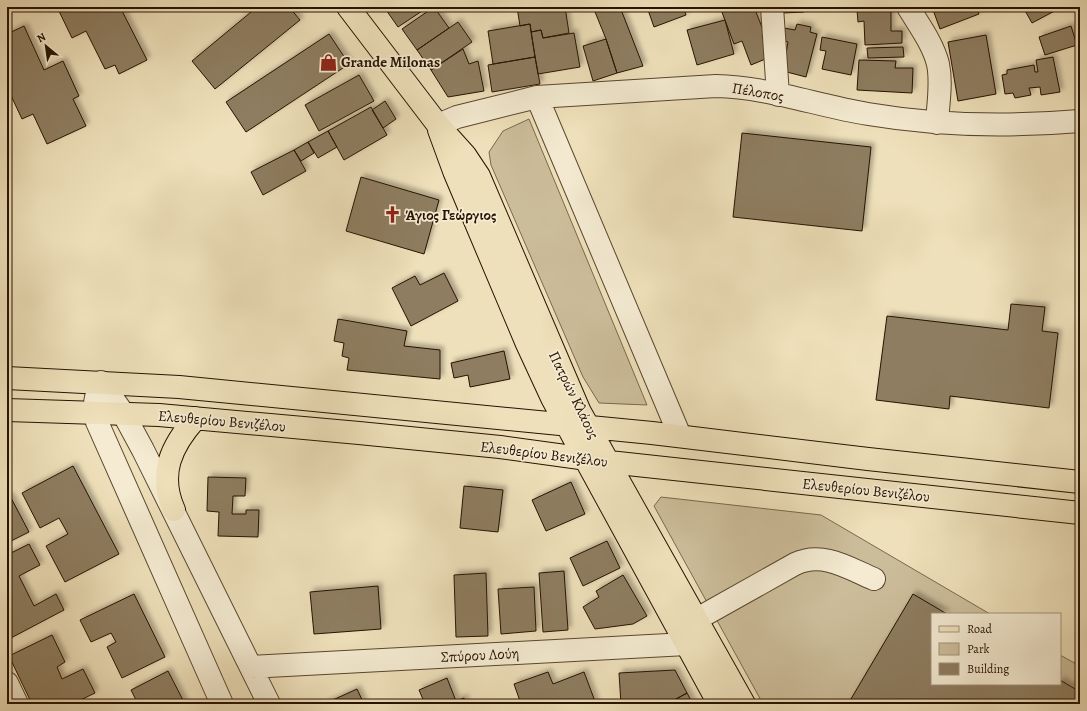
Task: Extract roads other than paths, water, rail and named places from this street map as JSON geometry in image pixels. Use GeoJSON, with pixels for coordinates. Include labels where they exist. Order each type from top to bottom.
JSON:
{"type":"FeatureCollection","features":[{"type":"Feature","properties":{"kind":"main road","name":"Πατρών Κλάους"},"geometry":{"type":"LineString","coordinates":[[348,7],[438,125],[465,155],[479,176],[572,396],[744,704]]}},
{"type":"Feature","properties":{"kind":"main road","name":"Πατρών Κλάους"},"geometry":{"type":"LineString","coordinates":[[438,125],[445,150],[538,369],[583,458],[720,704]]}},
{"type":"Feature","properties":{"kind":"main road","name":"Ελευθερίου Βενιζέλου"},"geometry":{"type":"LineString","coordinates":[[7,378],[101,382],[187,388],[680,436],[868,459],[1080,482]]}},
{"type":"Feature","properties":{"kind":"main road","name":"Ελευθερίου Βενιζέλου"},"geometry":{"type":"LineString","coordinates":[[7,410],[123,413],[196,418],[500,447],[609,462],[1080,513]]}},
{"type":"Feature","properties":{"kind":"main road"},"geometry":{"type":"LineString","coordinates":[[174,510],[167,490],[166,473],[170,460],[196,418]]}},
{"type":"Feature","properties":{"kind":"street"},"geometry":{"type":"LineString","coordinates":[[772,7],[778,95]]}},
{"type":"Feature","properties":{"kind":"street"},"geometry":{"type":"LineString","coordinates":[[908,7],[938,63],[940,84],[937,123]]}},
{"type":"Feature","properties":{"kind":"street","name":"Πέλοπος"},"geometry":{"type":"LineString","coordinates":[[438,125],[464,115],[537,97],[716,86],[739,86],[870,114],[937,123],[1011,126],[1080,121]]}},
{"type":"Feature","properties":{"kind":"street"},"geometry":{"type":"LineString","coordinates":[[537,97],[680,436]]}},
{"type":"Feature","properties":{"kind":"street"},"geometry":{"type":"LineString","coordinates":[[101,382],[95,398],[95,412],[115,464],[222,704]]}},
{"type":"Feature","properties":{"kind":"street"},"geometry":{"type":"LineString","coordinates":[[101,382],[123,413],[174,510],[269,704]]}},
{"type":"Feature","properties":{"kind":"street","name":"Σπύρου Λούη"},"geometry":{"type":"LineString","coordinates":[[251,667],[687,644],[702,628],[795,564],[810,559],[822,559],[834,562],[874,579]]}},
{"type":"Feature","properties":{"kind":"street"},"geometry":{"type":"LineString","coordinates":[[7,683],[17,704]]}},
{"type":"Feature","properties":{"kind":"place","name":"Grande Milonas"},"geometry":{"type":"Point","coordinates":[328,62]}},
{"type":"Feature","properties":{"kind":"place","name":"Άγιος Γεώργιος"},"geometry":{"type":"Point","coordinates":[392,215]}}]}
